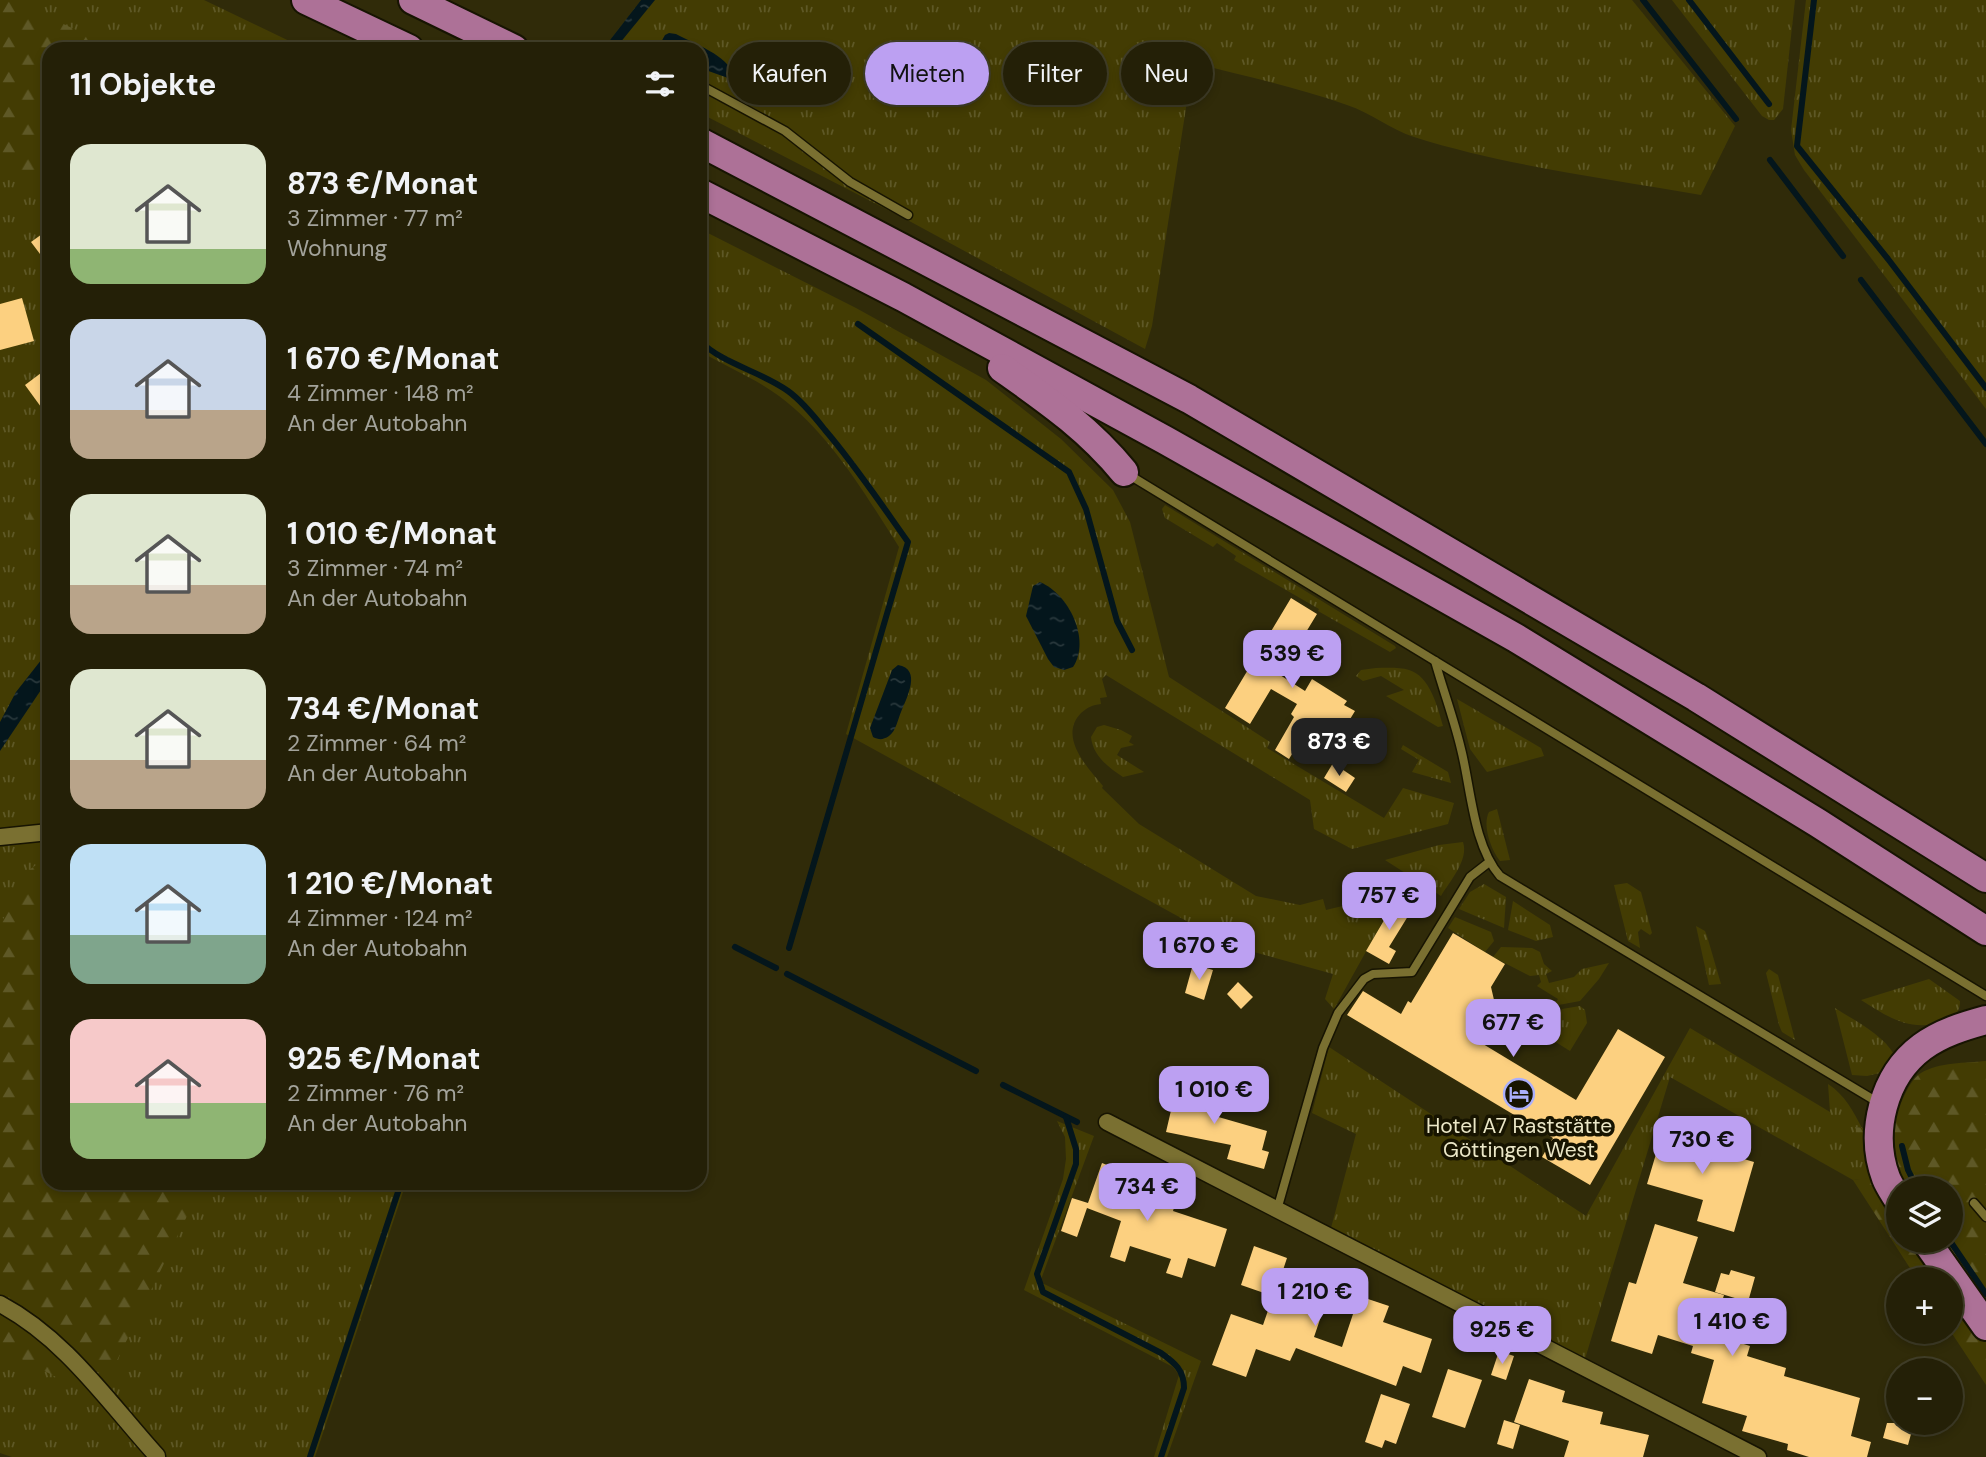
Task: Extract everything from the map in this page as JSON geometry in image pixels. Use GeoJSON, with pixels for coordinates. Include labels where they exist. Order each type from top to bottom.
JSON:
{"type":"FeatureCollection","features":[{"type":"Feature","properties":{"kind":"highway"},"geometry":{"type":"LineString","coordinates":[[306,0],[394,42]]}},
{"type":"Feature","properties":{"kind":"highway"},"geometry":{"type":"LineString","coordinates":[[413,0],[500,42]]}},
{"type":"Feature","properties":{"kind":"highway"},"geometry":{"type":"LineString","coordinates":[[707,146],[1189,399],[1660,676],[1986,878]]}},
{"type":"Feature","properties":{"kind":"highway"},"geometry":{"type":"LineString","coordinates":[[707,197],[903,297],[1165,440],[1516,638],[1818,823],[1986,930]]}},
{"type":"Feature","properties":{"kind":"highway"},"geometry":{"type":"LineString","coordinates":[[903,297],[1077,422],[1106,449],[1124,472]]}},
{"type":"Feature","properties":{"kind":"highway"},"geometry":{"type":"LineString","coordinates":[[1886,1178],[1879,1149],[1879,1129],[1883,1105],[1892,1083],[1905,1063],[1922,1047],[1945,1033],[1986,1020]]}},
{"type":"Feature","properties":{"kind":"highway"},"geometry":{"type":"LineString","coordinates":[[1934,1253],[1986,1326]]}},
{"type":"Feature","properties":{"kind":"street"},"geometry":{"type":"LineString","coordinates":[[0,837],[42,833]]}},
{"type":"Feature","properties":{"kind":"street"},"geometry":{"type":"LineString","coordinates":[[1107,1122],[1758,1457]]}},
{"type":"Feature","properties":{"kind":"street"},"geometry":{"type":"LineString","coordinates":[[0,1304],[31,1321],[74,1359],[158,1456]]}},
{"type":"Feature","properties":{"kind":"lane"},"geometry":{"type":"LineString","coordinates":[[707,89],[785,131],[850,182],[908,215]]}},
{"type":"Feature","properties":{"kind":"lane"},"geometry":{"type":"LineString","coordinates":[[1124,472],[1986,996]]}},
{"type":"Feature","properties":{"kind":"lane"},"geometry":{"type":"LineString","coordinates":[[1435,661],[1462,750],[1488,863],[1500,876],[1883,1105]]}},
{"type":"Feature","properties":{"kind":"lane"},"geometry":{"type":"LineString","coordinates":[[1277,1210],[1326,1040],[1342,1006],[1364,979],[1373,974],[1412,972],[1469,877],[1488,863]]}},
{"type":"Feature","properties":{"kind":"lane"},"geometry":{"type":"LineString","coordinates":[[1974,1203],[1986,1217]]}},
{"type":"Feature","properties":{"kind":"green space"},"geometry":{"type":"Polygon","coordinates":[[[0,0],[204,0],[291,42],[42,42],[42,1190],[404,1190],[315,1457],[12,1457],[0,1453],[0,0]]]}},
{"type":"Feature","properties":{"kind":"green space"},"geometry":{"type":"Polygon","coordinates":[[[0,0],[13,0],[101,42],[42,42],[42,180],[0,166],[0,0]]]}},
{"type":"Feature","properties":{"kind":"green space"},"geometry":{"type":"Polygon","coordinates":[[[641,0],[1632,0],[1735,126],[1701,195],[1484,156],[1414,137],[1356,108],[1213,68],[1213,42],[1121,42],[1121,105],[1186,105],[1152,326],[1145,349],[913,223],[707,117],[707,42],[608,42],[641,0]]]}},
{"type":"Feature","properties":{"kind":"green space"},"geometry":{"type":"Polygon","coordinates":[[[1672,0],[1795,0],[1783,109],[1774,120],[1762,116],[1672,0]]]}},
{"type":"Feature","properties":{"kind":"green space"},"geometry":{"type":"Polygon","coordinates":[[[1806,0],[1986,0],[1986,409],[1795,155],[1791,130],[1806,0]]]}},
{"type":"Feature","properties":{"kind":"green space"},"geometry":{"type":"Polygon","coordinates":[[[707,233],[856,308],[986,380],[1061,439],[1113,490],[1130,522],[1169,677],[1270,742],[1267,748],[1384,818],[1403,788],[1454,803],[1448,824],[1352,849],[1314,829],[1310,800],[1106,675],[1102,679],[1107,697],[1100,698],[1101,704],[1086,709],[1075,722],[1072,732],[1074,742],[1083,761],[1102,788],[1139,824],[1256,896],[1300,905],[1323,899],[1326,910],[1359,902],[1357,891],[1388,882],[1390,888],[1385,897],[1393,903],[1334,1009],[1325,999],[1333,974],[1232,946],[846,734],[899,547],[831,447],[798,412],[750,378],[707,355],[707,233]]]}},
{"type":"Feature","properties":{"kind":"green space"},"geometry":{"type":"Polygon","coordinates":[[[42,489],[42,540],[22,533],[36,494],[42,489]]]}},
{"type":"Feature","properties":{"kind":"green space"},"geometry":{"type":"Polygon","coordinates":[[[1165,505],[1396,648],[1390,652],[1234,560],[1236,556],[1217,543],[1213,547],[1165,518],[1162,509],[1165,505]]]}},
{"type":"Feature","properties":{"kind":"green space"},"geometry":{"type":"Polygon","coordinates":[[[1401,668],[1416,673],[1428,686],[1443,726],[1438,727],[1386,696],[1404,690],[1381,676],[1363,681],[1356,676],[1361,670],[1401,668]]]}},
{"type":"Feature","properties":{"kind":"green space"},"geometry":{"type":"Polygon","coordinates":[[[1457,699],[1541,748],[1544,756],[1487,772],[1470,749],[1457,699]]]}},
{"type":"Feature","properties":{"kind":"green space"},"geometry":{"type":"Polygon","coordinates":[[[1104,725],[1132,736],[1129,742],[1134,745],[1121,748],[1117,755],[1144,772],[1123,777],[1102,760],[1092,744],[1091,737],[1097,727],[1104,725]]]}},
{"type":"Feature","properties":{"kind":"green space"},"geometry":{"type":"Polygon","coordinates":[[[1403,745],[1448,772],[1451,783],[1412,772],[1419,760],[1401,749],[1403,745]]]}},
{"type":"Feature","properties":{"kind":"green space"},"geometry":{"type":"Polygon","coordinates":[[[1497,809],[1510,860],[1500,861],[1488,837],[1487,817],[1489,812],[1497,809]]]}},
{"type":"Feature","properties":{"kind":"green space"},"geometry":{"type":"Polygon","coordinates":[[[1463,842],[1461,863],[1441,896],[1385,860],[1439,845],[1463,842]]]}},
{"type":"Feature","properties":{"kind":"green space"},"geometry":{"type":"Polygon","coordinates":[[[42,861],[42,1190],[200,1190],[106,1383],[96,1368],[72,1367],[58,1378],[0,1348],[0,925],[29,870],[42,861]]]}},
{"type":"Feature","properties":{"kind":"green space"},"geometry":{"type":"Polygon","coordinates":[[[1627,883],[1641,892],[1652,933],[1650,935],[1641,929],[1638,932],[1640,948],[1628,941],[1614,885],[1627,883]]]}},
{"type":"Feature","properties":{"kind":"green space"},"geometry":{"type":"Polygon","coordinates":[[[1484,884],[1506,897],[1504,928],[1459,909],[1470,892],[1484,884]]]}},
{"type":"Feature","properties":{"kind":"green space"},"geometry":{"type":"Polygon","coordinates":[[[1513,901],[1550,925],[1553,937],[1536,941],[1508,930],[1513,901]]]}},
{"type":"Feature","properties":{"kind":"green space"},"geometry":{"type":"Polygon","coordinates":[[[1455,917],[1491,932],[1494,941],[1485,952],[1448,928],[1455,917]]]}},
{"type":"Feature","properties":{"kind":"green space"},"geometry":{"type":"Polygon","coordinates":[[[1696,926],[1705,931],[1721,984],[1709,985],[1696,926]]]}},
{"type":"Feature","properties":{"kind":"green space"},"geometry":{"type":"Polygon","coordinates":[[[1501,947],[1532,948],[1540,952],[1544,964],[1552,971],[1546,974],[1549,983],[1574,977],[1582,969],[1609,963],[1580,1001],[1553,1006],[1558,999],[1537,986],[1541,982],[1539,975],[1530,976],[1493,957],[1501,947]]]}},
{"type":"Feature","properties":{"kind":"green space"},"geometry":{"type":"Polygon","coordinates":[[[1769,969],[1778,975],[1795,1040],[1782,1032],[1779,1025],[1766,973],[1769,969]]]}},
{"type":"Feature","properties":{"kind":"green space"},"geometry":{"type":"Polygon","coordinates":[[[1929,979],[1960,1001],[1959,1009],[1951,1018],[1932,1024],[1910,1024],[1890,1017],[1861,1000],[1929,979]]]}},
{"type":"Feature","properties":{"kind":"green space"},"geometry":{"type":"Polygon","coordinates":[[[1580,1006],[1585,1010],[1587,1023],[1570,1051],[1546,1036],[1562,1009],[1580,1006]]]}},
{"type":"Feature","properties":{"kind":"green space"},"geometry":{"type":"Polygon","coordinates":[[[1835,1008],[1868,1029],[1890,1048],[1895,1056],[1884,1072],[1867,1076],[1852,1075],[1835,1008]]]}},
{"type":"Feature","properties":{"kind":"green space"},"geometry":{"type":"Polygon","coordinates":[[[1690,1028],[1830,1112],[1828,1084],[1834,1088],[1848,1104],[1862,1128],[1856,1127],[1875,1178],[1853,1180],[1670,1077],[1585,1359],[1331,1228],[1356,1134],[1312,1113],[1329,1047],[1586,1216],[1690,1028]]]}},
{"type":"Feature","properties":{"kind":"green space"},"geometry":{"type":"Polygon","coordinates":[[[1986,1061],[1986,1385],[1959,1344],[1963,1344],[1963,1267],[1909,1267],[1900,1253],[1963,1253],[1963,1176],[1886,1176],[1886,1231],[1853,1180],[1875,1177],[1855,1127],[1893,1131],[1903,1099],[1916,1077],[1928,1069],[1986,1061]]]}},
{"type":"Feature","properties":{"kind":"green space"},"geometry":{"type":"Polygon","coordinates":[[[1057,1121],[1094,1136],[1040,1282],[1201,1361],[1167,1457],[1154,1457],[1179,1375],[1173,1367],[1024,1290],[1063,1179],[1065,1137],[1057,1121]]]}},
{"type":"Feature","properties":{"kind":"water"},"geometry":{"type":"Polygon","coordinates":[[[641,0],[655,0],[621,42],[608,42],[641,0]]]}},
{"type":"Feature","properties":{"kind":"water"},"geometry":{"type":"Polygon","coordinates":[[[669,33],[693,42],[661,42],[669,33]]]}},
{"type":"Feature","properties":{"kind":"water"},"geometry":{"type":"Polygon","coordinates":[[[707,50],[718,56],[728,65],[728,78],[707,70],[707,50]]]}},
{"type":"Feature","properties":{"kind":"water"},"geometry":{"type":"Polygon","coordinates":[[[1040,582],[1050,588],[1068,607],[1078,631],[1078,656],[1073,667],[1064,670],[1054,667],[1048,659],[1026,616],[1033,586],[1040,582]]]}},
{"type":"Feature","properties":{"kind":"water"},"geometry":{"type":"Polygon","coordinates":[[[42,659],[42,688],[0,751],[0,722],[16,692],[42,659]]]}},
{"type":"Feature","properties":{"kind":"water"},"geometry":{"type":"Polygon","coordinates":[[[898,665],[909,672],[909,692],[893,731],[885,738],[877,739],[873,737],[870,728],[892,670],[898,665]]]}},
{"type":"Feature","properties":{"kind":"building"},"geometry":{"type":"Polygon","coordinates":[[[42,234],[42,257],[31,242],[42,234]]]}},
{"type":"Feature","properties":{"kind":"building"},"geometry":{"type":"Polygon","coordinates":[[[22,298],[34,341],[0,350],[0,304],[22,298]]]}},
{"type":"Feature","properties":{"kind":"building"},"geometry":{"type":"Polygon","coordinates":[[[42,372],[42,408],[25,385],[42,372]]]}},
{"type":"Feature","properties":{"kind":"building"},"geometry":{"type":"Polygon","coordinates":[[[1291,598],[1317,614],[1280,675],[1305,691],[1312,679],[1347,701],[1344,705],[1355,711],[1324,762],[1297,746],[1289,759],[1275,750],[1294,717],[1291,714],[1297,704],[1271,689],[1250,724],[1225,708],[1291,598]]]}},
{"type":"Feature","properties":{"kind":"building"},"geometry":{"type":"Polygon","coordinates":[[[1333,763],[1355,778],[1346,792],[1324,778],[1333,763]]]}},
{"type":"Feature","properties":{"kind":"building"},"geometry":{"type":"Polygon","coordinates":[[[1397,898],[1413,908],[1389,947],[1396,951],[1389,964],[1366,951],[1397,898]]]}},
{"type":"Feature","properties":{"kind":"building"},"geometry":{"type":"Polygon","coordinates":[[[1453,933],[1505,964],[1491,987],[1498,1017],[1511,1012],[1522,1019],[1516,1029],[1483,1044],[1576,1100],[1618,1029],[1665,1057],[1590,1185],[1542,1157],[1553,1138],[1347,1015],[1363,991],[1401,1014],[1408,1001],[1411,1003],[1453,933]]]}},
{"type":"Feature","properties":{"kind":"building"},"geometry":{"type":"Polygon","coordinates":[[[1193,964],[1213,970],[1204,1000],[1185,993],[1193,964]]]}},
{"type":"Feature","properties":{"kind":"building"},"geometry":{"type":"Polygon","coordinates":[[[1238,982],[1253,997],[1241,1009],[1227,994],[1238,982]]]}},
{"type":"Feature","properties":{"kind":"building"},"geometry":{"type":"Polygon","coordinates":[[[1179,1076],[1198,1080],[1195,1094],[1211,1097],[1208,1114],[1267,1131],[1262,1150],[1269,1152],[1264,1169],[1227,1159],[1231,1145],[1166,1132],[1179,1076]]]}},
{"type":"Feature","properties":{"kind":"building"},"geometry":{"type":"Polygon","coordinates":[[[1665,1124],[1706,1136],[1703,1147],[1754,1162],[1734,1232],[1697,1221],[1703,1200],[1647,1184],[1665,1124]]]}},
{"type":"Feature","properties":{"kind":"building"},"geometry":{"type":"Polygon","coordinates":[[[1102,1163],[1130,1174],[1127,1182],[1177,1198],[1173,1211],[1227,1229],[1215,1267],[1188,1258],[1182,1278],[1166,1273],[1171,1259],[1130,1246],[1125,1262],[1110,1257],[1121,1221],[1087,1208],[1077,1237],[1061,1231],[1072,1198],[1088,1203],[1102,1163]]]}},
{"type":"Feature","properties":{"kind":"building"},"geometry":{"type":"Polygon","coordinates":[[[1655,1224],[1698,1237],[1683,1283],[1724,1295],[1712,1334],[1750,1346],[1747,1356],[1786,1368],[1784,1376],[1860,1398],[1851,1436],[1871,1442],[1867,1457],[1809,1457],[1787,1450],[1788,1444],[1742,1431],[1747,1416],[1702,1403],[1714,1360],[1691,1353],[1693,1346],[1658,1335],[1652,1354],[1611,1341],[1629,1282],[1636,1284],[1655,1224]]]}},
{"type":"Feature","properties":{"kind":"building"},"geometry":{"type":"Polygon","coordinates":[[[1254,1246],[1287,1258],[1283,1270],[1331,1287],[1314,1337],[1342,1347],[1359,1296],[1389,1306],[1383,1322],[1432,1339],[1421,1373],[1403,1366],[1396,1386],[1296,1348],[1290,1361],[1256,1349],[1246,1377],[1212,1365],[1231,1314],[1263,1325],[1273,1296],[1241,1285],[1254,1246]]]}},
{"type":"Feature","properties":{"kind":"building"},"geometry":{"type":"Polygon","coordinates":[[[1731,1270],[1755,1277],[1748,1302],[1715,1292],[1721,1273],[1729,1275],[1731,1270]]]}},
{"type":"Feature","properties":{"kind":"building"},"geometry":{"type":"Polygon","coordinates":[[[1499,1351],[1514,1356],[1506,1380],[1491,1375],[1499,1351]]]}},
{"type":"Feature","properties":{"kind":"building"},"geometry":{"type":"Polygon","coordinates":[[[1448,1369],[1482,1380],[1465,1428],[1432,1417],[1448,1369]]]}},
{"type":"Feature","properties":{"kind":"building"},"geometry":{"type":"Polygon","coordinates":[[[1529,1379],[1565,1391],[1562,1402],[1603,1412],[1600,1424],[1649,1435],[1643,1457],[1564,1457],[1569,1441],[1514,1422],[1529,1379]]]}},
{"type":"Feature","properties":{"kind":"building"},"geometry":{"type":"Polygon","coordinates":[[[1381,1394],[1410,1404],[1396,1444],[1385,1440],[1382,1448],[1365,1442],[1381,1394]]]}},
{"type":"Feature","properties":{"kind":"building"},"geometry":{"type":"Polygon","coordinates":[[[1504,1420],[1520,1425],[1513,1449],[1497,1444],[1504,1420]]]}},
{"type":"Feature","properties":{"kind":"building"},"geometry":{"type":"Polygon","coordinates":[[[1886,1427],[1886,1435],[1911,1435],[1908,1445],[1883,1438],[1886,1427]]]}},
{"type":"Feature","properties":{"kind":"waterway"},"geometry":{"type":"LineString","coordinates":[[1643,0],[1736,119]]}},
{"type":"Feature","properties":{"kind":"waterway"},"geometry":{"type":"LineString","coordinates":[[1689,0],[1769,104]]}},
{"type":"Feature","properties":{"kind":"waterway"},"geometry":{"type":"LineString","coordinates":[[1814,0],[1797,146],[1888,259],[1986,388]]}},
{"type":"Feature","properties":{"kind":"waterway"},"geometry":{"type":"LineString","coordinates":[[1770,160],[1843,256]]}},
{"type":"Feature","properties":{"kind":"waterway"},"geometry":{"type":"LineString","coordinates":[[1861,280],[1986,444]]}},
{"type":"Feature","properties":{"kind":"waterway"},"geometry":{"type":"LineString","coordinates":[[858,324],[1069,472],[1086,509],[1117,621],[1132,650]]}},
{"type":"Feature","properties":{"kind":"waterway"},"geometry":{"type":"LineString","coordinates":[[707,347],[778,384],[798,399],[847,457],[908,542],[789,948]]}},
{"type":"Feature","properties":{"kind":"waterway"},"geometry":{"type":"LineString","coordinates":[[735,947],[776,968]]}},
{"type":"Feature","properties":{"kind":"waterway"},"geometry":{"type":"LineString","coordinates":[[787,974],[976,1071]]}},
{"type":"Feature","properties":{"kind":"waterway"},"geometry":{"type":"LineString","coordinates":[[1003,1085],[1077,1122]]}},
{"type":"Feature","properties":{"kind":"waterway"},"geometry":{"type":"LineString","coordinates":[[1066,1117],[1076,1149],[1076,1164],[1037,1274],[1043,1292],[1161,1353],[1178,1367],[1184,1388],[1161,1457]]}},
{"type":"Feature","properties":{"kind":"waterway"},"geometry":{"type":"LineString","coordinates":[[1902,1146],[1911,1176]]}},
{"type":"Feature","properties":{"kind":"waterway"},"geometry":{"type":"LineString","coordinates":[[310,1457],[399,1190]]}},
{"type":"Feature","properties":{"kind":"waterway"},"geometry":{"type":"LineString","coordinates":[[1958,1253],[1986,1294]]}},
{"type":"Feature","properties":{"kind":"place","name":"Hotel A7 Raststätte Göttingen West"},"geometry":{"type":"Point","coordinates":[1519,1094]}}]}
